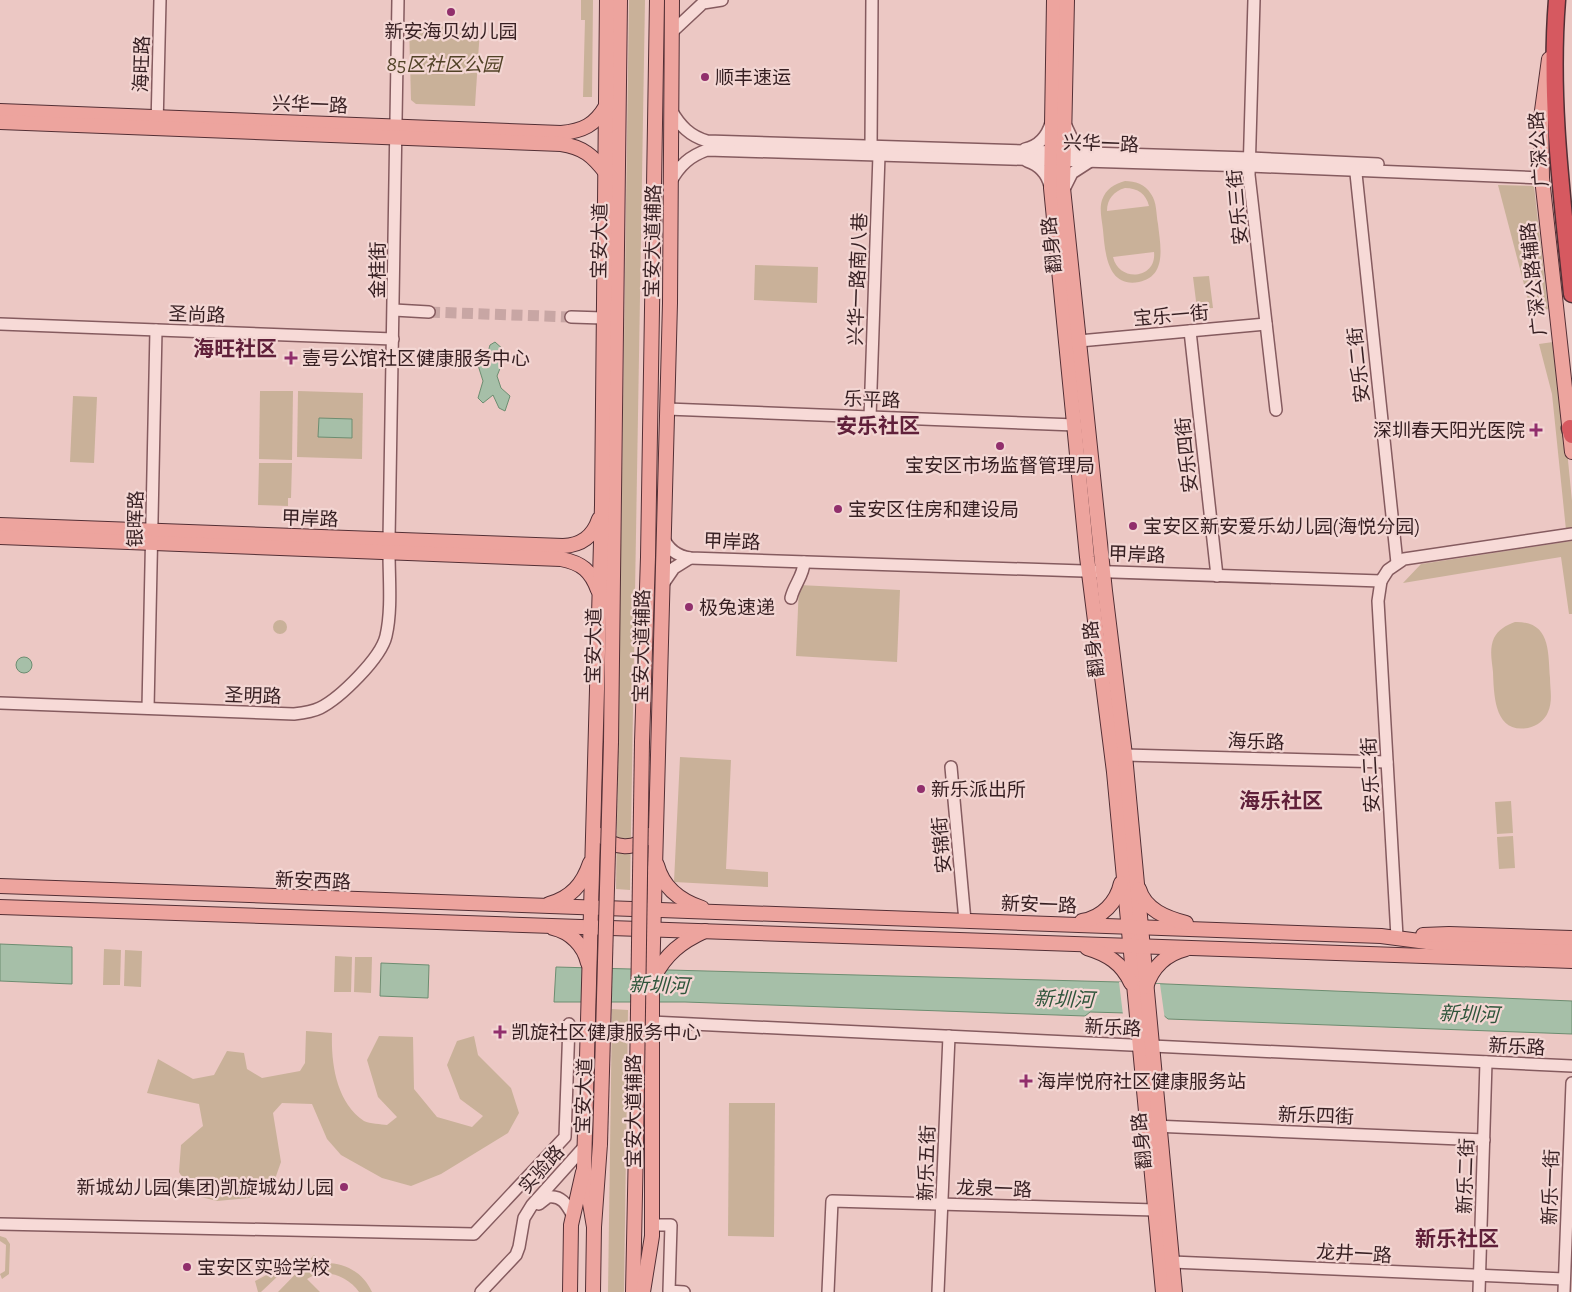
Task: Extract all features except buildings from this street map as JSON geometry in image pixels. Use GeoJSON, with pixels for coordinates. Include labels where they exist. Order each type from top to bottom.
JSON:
{"type":"FeatureCollection","features":[{"type":"Feature","properties":{"kind":"highway","name":"广深公路"},"geometry":{"type":"LineString","coordinates":[[1557,6],[1557,148],[1572,294]]}},
{"type":"Feature","properties":{"kind":"main road"},"geometry":{"type":"LineString","coordinates":[[570,1292],[573,1216],[584,1168],[594,850],[603,318],[612,172],[607,105],[607,0]]}},
{"type":"Feature","properties":{"kind":"main road","name":"宝安大道"},"geometry":{"type":"LineString","coordinates":[[593,1292],[594,1227],[600,1144],[611,742],[614,505],[612,172],[620,0]]}},
{"type":"Feature","properties":{"kind":"main road"},"geometry":{"type":"LineString","coordinates":[[633,1292],[657,0]]}},
{"type":"Feature","properties":{"kind":"main road","name":"宝安大道辅路"},"geometry":{"type":"LineString","coordinates":[[643,1292],[650,1255],[652,1225],[652,981],[657,962],[653,928],[668,381],[672,0]]}},
{"type":"Feature","properties":{"kind":"main road","name":"翻身路"},"geometry":{"type":"LineString","coordinates":[[1054,0],[1058,118]]}},
{"type":"Feature","properties":{"kind":"main road","name":"翻身路"},"geometry":{"type":"LineString","coordinates":[[1067,0],[1058,118],[1058,198],[1076,425],[1096,572],[1125,755],[1129,877]]}},
{"type":"Feature","properties":{"kind":"main road","name":"广深公路辅路"},"geometry":{"type":"LineString","coordinates":[[1557,6],[1541,118],[1542,175],[1554,306],[1571,431],[1572,452]]}},
{"type":"Feature","properties":{"kind":"main road","name":"兴华一路"},"geometry":{"type":"LineString","coordinates":[[0,111],[48,118],[395,132],[573,132],[589,127],[596,122],[607,105]]}},
{"type":"Feature","properties":{"kind":"main road","name":"兴华一路"},"geometry":{"type":"LineString","coordinates":[[0,122],[48,118]]}},
{"type":"Feature","properties":{"kind":"main road","name":"兴华一路"},"geometry":{"type":"LineString","coordinates":[[395,132],[572,146],[589,153],[612,172]]}},
{"type":"Feature","properties":{"kind":"main road"},"geometry":{"type":"LineString","coordinates":[[655,182],[662,275],[669,322]]}},
{"type":"Feature","properties":{"kind":"main road","name":"翻身路"},"geometry":{"type":"LineString","coordinates":[[1058,198],[1080,342],[1096,572],[1114,772],[1129,877],[1152,1126],[1175,1292]]}},
{"type":"Feature","properties":{"kind":"main road"},"geometry":{"type":"LineString","coordinates":[[649,505],[660,414],[668,381]]}},
{"type":"Feature","properties":{"kind":"main road"},"geometry":{"type":"LineString","coordinates":[[603,397],[614,505]]}},
{"type":"Feature","properties":{"kind":"main road","name":"甲岸路"},"geometry":{"type":"LineString","coordinates":[[0,537],[152,537],[445,548],[573,546],[588,538],[596,527],[601,514]]}},
{"type":"Feature","properties":{"kind":"main road","name":"甲岸路"},"geometry":{"type":"LineString","coordinates":[[0,525],[152,537]]}},
{"type":"Feature","properties":{"kind":"main road","name":"甲岸路"},"geometry":{"type":"LineString","coordinates":[[445,548],[572,561],[588,570],[599,592]]}},
{"type":"Feature","properties":{"kind":"main road"},"geometry":{"type":"LineString","coordinates":[[594,826],[610,843],[625,847],[639,844],[646,839],[655,824]]}},
{"type":"Feature","properties":{"kind":"main road"},"geometry":{"type":"LineString","coordinates":[[655,847],[659,870],[670,889],[685,901],[712,912]]}},
{"type":"Feature","properties":{"kind":"main road"},"geometry":{"type":"LineString","coordinates":[[533,906],[552,903],[565,898],[575,890],[583,879],[594,850]]}},
{"type":"Feature","properties":{"kind":"main road"},"geometry":{"type":"LineString","coordinates":[[1068,924],[1087,921],[1107,908],[1129,877],[1153,910],[1174,920],[1206,929]]}},
{"type":"Feature","properties":{"kind":"main road","name":"新安西路"},"geometry":{"type":"LineString","coordinates":[[0,886],[626,909]]}},
{"type":"Feature","properties":{"kind":"main road"},"geometry":{"type":"LineString","coordinates":[[94,890],[88,893],[85,899],[87,906],[94,910]]}},
{"type":"Feature","properties":{"kind":"main road","name":"新安西路"},"geometry":{"type":"LineString","coordinates":[[0,907],[625,927]]}},
{"type":"Feature","properties":{"kind":"main road","name":"新安一路"},"geometry":{"type":"LineString","coordinates":[[626,909],[1397,937],[1450,951]]}},
{"type":"Feature","properties":{"kind":"main road"},"geometry":{"type":"LineString","coordinates":[[535,924],[559,929],[572,937],[584,952],[590,965]]}},
{"type":"Feature","properties":{"kind":"main road","name":"新安一路"},"geometry":{"type":"LineString","coordinates":[[625,927],[1399,954],[1450,951]]}},
{"type":"Feature","properties":{"kind":"main road"},"geometry":{"type":"LineString","coordinates":[[657,962],[678,945],[708,930]]}},
{"type":"Feature","properties":{"kind":"main road"},"geometry":{"type":"LineString","coordinates":[[1397,937],[1449,934],[1572,938]]}},
{"type":"Feature","properties":{"kind":"main road"},"geometry":{"type":"LineString","coordinates":[[1067,942],[1100,952],[1138,971]]}},
{"type":"Feature","properties":{"kind":"main road"},"geometry":{"type":"LineString","coordinates":[[1138,971],[1172,954],[1194,947]]}},
{"type":"Feature","properties":{"kind":"main road"},"geometry":{"type":"LineString","coordinates":[[1450,951],[1572,950]]}},
{"type":"Feature","properties":{"kind":"main road"},"geometry":{"type":"LineString","coordinates":[[1450,951],[1572,961]]}},
{"type":"Feature","properties":{"kind":"main road"},"geometry":{"type":"LineString","coordinates":[[1399,954],[1452,963],[1572,968]]}},
{"type":"Feature","properties":{"kind":"main road"},"geometry":{"type":"LineString","coordinates":[[1138,971],[1139,989]]}},
{"type":"Feature","properties":{"kind":"main road","name":"翻身路"},"geometry":{"type":"LineString","coordinates":[[1152,1126],[1155,1210],[1162,1292]]}},
{"type":"Feature","properties":{"kind":"main road"},"geometry":{"type":"LineString","coordinates":[[584,1168],[594,1227]]}},
{"type":"Feature","properties":{"kind":"street","name":"海旺路"},"geometry":{"type":"LineString","coordinates":[[157,123],[160,0]]}},
{"type":"Feature","properties":{"kind":"street","name":"金桂街"},"geometry":{"type":"LineString","coordinates":[[389,546],[394,338],[398,0]]}},
{"type":"Feature","properties":{"kind":"street"},"geometry":{"type":"LineString","coordinates":[[672,32],[703,3],[722,0]]}},
{"type":"Feature","properties":{"kind":"street"},"geometry":{"type":"LineString","coordinates":[[872,0],[871,146],[879,155]]}},
{"type":"Feature","properties":{"kind":"street","name":"安乐三街"},"geometry":{"type":"LineString","coordinates":[[1254,0],[1250,162],[1276,410]]}},
{"type":"Feature","properties":{"kind":"street","name":"兴华一路"},"geometry":{"type":"LineString","coordinates":[[671,110],[682,127],[689,133],[707,141],[871,146],[1016,155]]}},
{"type":"Feature","properties":{"kind":"street"},"geometry":{"type":"LineString","coordinates":[[1016,155],[1040,142],[1058,118],[1072,141],[1082,149],[1100,153]]}},
{"type":"Feature","properties":{"kind":"street","name":"兴华一路"},"geometry":{"type":"LineString","coordinates":[[671,181],[689,158],[707,150],[879,155],[1057,156],[1100,153],[1355,168],[1542,175]]}},
{"type":"Feature","properties":{"kind":"street","name":"兴华一路南八巷"},"geometry":{"type":"LineString","coordinates":[[870,417],[879,155]]}},
{"type":"Feature","properties":{"kind":"street"},"geometry":{"type":"LineString","coordinates":[[1016,155],[1040,168],[1048,178],[1058,198]]}},
{"type":"Feature","properties":{"kind":"street","name":"兴华一路"},"geometry":{"type":"LineString","coordinates":[[1057,156],[1091,162],[1250,162]]}},
{"type":"Feature","properties":{"kind":"street"},"geometry":{"type":"LineString","coordinates":[[1058,198],[1072,173],[1091,162]]}},
{"type":"Feature","properties":{"kind":"street","name":"安乐二街"},"geometry":{"type":"LineString","coordinates":[[1355,168],[1397,563]]}},
{"type":"Feature","properties":{"kind":"street"},"geometry":{"type":"LineString","coordinates":[[394,310],[429,312]]}},
{"type":"Feature","properties":{"kind":"street"},"geometry":{"type":"LineString","coordinates":[[571,317],[603,318]]}},
{"type":"Feature","properties":{"kind":"street","name":"圣尚路"},"geometry":{"type":"LineString","coordinates":[[0,324],[394,338]]}},
{"type":"Feature","properties":{"kind":"street","name":"宝乐一街"},"geometry":{"type":"LineString","coordinates":[[1080,342],[1266,324]]}},
{"type":"Feature","properties":{"kind":"street","name":"银晖路"},"geometry":{"type":"LineString","coordinates":[[148,708],[156,330]]}},
{"type":"Feature","properties":{"kind":"street","name":"安乐四街"},"geometry":{"type":"LineString","coordinates":[[1190,331],[1217,576]]}},
{"type":"Feature","properties":{"kind":"street","name":"乐平路"},"geometry":{"type":"LineString","coordinates":[[667,409],[1076,425]]}},
{"type":"Feature","properties":{"kind":"street"},"geometry":{"type":"LineString","coordinates":[[1382,581],[1397,563],[1404,559],[1572,534]]}},
{"type":"Feature","properties":{"kind":"street"},"geometry":{"type":"LineString","coordinates":[[663,535],[669,548],[681,557],[690,558]]}},
{"type":"Feature","properties":{"kind":"street","name":"圣明路"},"geometry":{"type":"LineString","coordinates":[[0,703],[294,714],[308,712],[326,704],[372,662],[384,642],[388,624],[389,546]]}},
{"type":"Feature","properties":{"kind":"street"},"geometry":{"type":"LineString","coordinates":[[662,586],[674,568],[690,558]]}},
{"type":"Feature","properties":{"kind":"street","name":"甲岸路"},"geometry":{"type":"LineString","coordinates":[[690,558],[1382,581]]}},
{"type":"Feature","properties":{"kind":"street"},"geometry":{"type":"LineString","coordinates":[[791,598],[794,587],[804,570],[804,562]]}},
{"type":"Feature","properties":{"kind":"street","name":"安乐二街"},"geometry":{"type":"LineString","coordinates":[[1382,581],[1378,601],[1397,937]]}},
{"type":"Feature","properties":{"kind":"street","name":"海乐路"},"geometry":{"type":"LineString","coordinates":[[1125,755],[1387,762]]}},
{"type":"Feature","properties":{"kind":"street","name":"安锦街"},"geometry":{"type":"LineString","coordinates":[[951,766],[965,921]]}},
{"type":"Feature","properties":{"kind":"street","name":"新乐路"},"geometry":{"type":"LineString","coordinates":[[652,1022],[949,1036],[1144,1041],[1572,1066]]}},
{"type":"Feature","properties":{"kind":"street"},"geometry":{"type":"LineString","coordinates":[[0,1224],[474,1234],[565,1137],[569,1024]]}},
{"type":"Feature","properties":{"kind":"street","name":"新乐五街"},"geometry":{"type":"LineString","coordinates":[[938,1292],[949,1036]]}},
{"type":"Feature","properties":{"kind":"street","name":"新乐二街"},"geometry":{"type":"LineString","coordinates":[[1479,1292],[1486,1062]]}},
{"type":"Feature","properties":{"kind":"street","name":"新乐一街"},"geometry":{"type":"LineString","coordinates":[[1564,1292],[1572,1083]]}},
{"type":"Feature","properties":{"kind":"street","name":"新乐四街"},"geometry":{"type":"LineString","coordinates":[[1152,1126],[1484,1140]]}},
{"type":"Feature","properties":{"kind":"street","name":"实验路"},"geometry":{"type":"LineString","coordinates":[[481,1292],[516,1255],[524,1218],[532,1204],[585,1146]]}},
{"type":"Feature","properties":{"kind":"street","name":"实验路"},"geometry":{"type":"LineString","coordinates":[[490,1292],[522,1258],[530,1218],[541,1200],[548,1196],[559,1197],[565,1202],[573,1216]]}},
{"type":"Feature","properties":{"kind":"street","name":"龙泉一路"},"geometry":{"type":"LineString","coordinates":[[828,1292],[832,1201],[1155,1210]]}},
{"type":"Feature","properties":{"kind":"street"},"geometry":{"type":"LineString","coordinates":[[652,1225],[671,1225],[669,1292],[684,1292]]}},
{"type":"Feature","properties":{"kind":"street","name":"龙井一路"},"geometry":{"type":"LineString","coordinates":[[1172,1262],[1564,1280]]}},
{"type":"Feature","properties":{"kind":"green space"},"geometry":{"type":"Polygon","coordinates":[[[581,0],[593,0],[592,97],[583,97],[585,20],[581,20],[581,0]]]}},
{"type":"Feature","properties":{"kind":"green space"},"geometry":{"type":"Polygon","coordinates":[[[629,0],[645,0],[630,890],[616,889],[629,0]]]}},
{"type":"Feature","properties":{"kind":"green space","name":"85区社区公园"},"geometry":{"type":"Polygon","coordinates":[[[409,25],[480,28],[475,106],[416,104],[411,100],[409,25]]]}},
{"type":"Feature","properties":{"kind":"green space"},"geometry":{"type":"Polygon","coordinates":[[[1125,181],[1143,185],[1153,197],[1155,204],[1161,250],[1160,258],[1154,273],[1148,279],[1139,282],[1120,280],[1114,274],[1105,248],[1101,203],[1108,190],[1114,185],[1125,181]],[[1125,188],[1112,196],[1108,203],[1107,211],[1149,206],[1141,192],[1125,188]],[[1154,252],[1113,257],[1122,271],[1129,274],[1137,274],[1150,268],[1154,252]]]}},
{"type":"Feature","properties":{"kind":"green space"},"geometry":{"type":"Polygon","coordinates":[[[1498,185],[1534,186],[1548,309],[1531,311],[1498,185]]]}},
{"type":"Feature","properties":{"kind":"green space"},"geometry":{"type":"Polygon","coordinates":[[[755,265],[818,267],[817,303],[754,300],[755,265]]]}},
{"type":"Feature","properties":{"kind":"green space"},"geometry":{"type":"Polygon","coordinates":[[[1209,276],[1213,308],[1197,309],[1193,277],[1209,276]]]}},
{"type":"Feature","properties":{"kind":"green space"},"geometry":{"type":"Polygon","coordinates":[[[1553,342],[1572,501],[1572,529],[1566,530],[1552,394],[1539,344],[1553,342]]]}},
{"type":"Feature","properties":{"kind":"green space"},"geometry":{"type":"Polygon","coordinates":[[[260,391],[293,391],[292,460],[259,459],[260,391]]]}},
{"type":"Feature","properties":{"kind":"green space"},"geometry":{"type":"Polygon","coordinates":[[[298,391],[363,393],[362,459],[297,457],[298,391]]]}},
{"type":"Feature","properties":{"kind":"green space"},"geometry":{"type":"Polygon","coordinates":[[[73,396],[97,397],[94,463],[70,462],[73,396]]]}},
{"type":"Feature","properties":{"kind":"green space"},"geometry":{"type":"Polygon","coordinates":[[[259,463],[292,463],[291,498],[288,498],[288,506],[258,505],[259,463]]]}},
{"type":"Feature","properties":{"kind":"green space"},"geometry":{"type":"Polygon","coordinates":[[[1572,541],[1572,614],[1569,614],[1561,557],[1403,583],[1421,564],[1572,541]]]}},
{"type":"Feature","properties":{"kind":"green space"},"geometry":{"type":"Polygon","coordinates":[[[799,585],[900,590],[897,662],[796,656],[799,585]]]}},
{"type":"Feature","properties":{"kind":"green space"},"geometry":{"type":"Polygon","coordinates":[[[277,620],[283,620],[287,627],[283,634],[277,634],[273,630],[273,624],[277,620]]]}},
{"type":"Feature","properties":{"kind":"green space"},"geometry":{"type":"Polygon","coordinates":[[[1515,622],[1527,623],[1535,627],[1541,632],[1548,649],[1550,708],[1543,720],[1528,728],[1517,728],[1508,725],[1502,719],[1498,711],[1494,691],[1491,655],[1492,642],[1500,630],[1515,622]]]}},
{"type":"Feature","properties":{"kind":"green space"},"geometry":{"type":"Polygon","coordinates":[[[680,757],[731,760],[726,869],[768,872],[768,887],[674,882],[680,757]]]}},
{"type":"Feature","properties":{"kind":"green space"},"geometry":{"type":"Polygon","coordinates":[[[1511,801],[1513,833],[1497,834],[1495,802],[1511,801]]]}},
{"type":"Feature","properties":{"kind":"green space"},"geometry":{"type":"Polygon","coordinates":[[[1513,836],[1515,868],[1499,869],[1497,837],[1513,836]]]}},
{"type":"Feature","properties":{"kind":"green space"},"geometry":{"type":"Polygon","coordinates":[[[104,949],[121,950],[120,985],[103,985],[104,949]]]}},
{"type":"Feature","properties":{"kind":"green space"},"geometry":{"type":"Polygon","coordinates":[[[125,950],[142,951],[141,987],[124,986],[125,950]]]}},
{"type":"Feature","properties":{"kind":"green space"},"geometry":{"type":"Polygon","coordinates":[[[335,956],[352,957],[351,992],[334,992],[335,956]]]}},
{"type":"Feature","properties":{"kind":"green space"},"geometry":{"type":"Polygon","coordinates":[[[355,957],[372,957],[371,993],[354,992],[355,957]]]}},
{"type":"Feature","properties":{"kind":"green space"},"geometry":{"type":"Polygon","coordinates":[[[612,1009],[628,1010],[624,1292],[608,1292],[612,1009]]]}},
{"type":"Feature","properties":{"kind":"green space"},"geometry":{"type":"Polygon","coordinates":[[[306,1031],[332,1033],[334,1069],[341,1093],[355,1113],[366,1122],[387,1125],[397,1117],[378,1097],[367,1060],[379,1036],[413,1037],[414,1089],[437,1117],[472,1127],[483,1116],[460,1099],[447,1065],[457,1041],[474,1036],[478,1055],[511,1088],[519,1113],[508,1133],[441,1174],[411,1186],[382,1178],[341,1155],[327,1139],[312,1104],[282,1103],[273,1113],[281,1162],[275,1179],[249,1198],[217,1201],[193,1195],[179,1172],[181,1145],[203,1126],[199,1104],[147,1093],[158,1059],[193,1079],[214,1075],[227,1051],[244,1053],[247,1069],[262,1078],[300,1071],[305,1063],[306,1031]]]}},
{"type":"Feature","properties":{"kind":"green space"},"geometry":{"type":"Polygon","coordinates":[[[729,1103],[775,1103],[774,1237],[728,1236],[729,1103]]]}},
{"type":"Feature","properties":{"kind":"green space"},"geometry":{"type":"Polygon","coordinates":[[[0,1236],[6,1238],[10,1244],[9,1274],[2,1279],[0,1274],[5,1271],[6,1245],[0,1241],[0,1236]]]}},
{"type":"Feature","properties":{"kind":"green space"},"geometry":{"type":"Polygon","coordinates":[[[314,1255],[323,1263],[338,1264],[352,1270],[364,1279],[372,1292],[359,1292],[349,1282],[336,1275],[321,1274],[307,1279],[320,1292],[278,1292],[314,1255]]]}},
{"type":"Feature","properties":{"kind":"green space"},"geometry":{"type":"Polygon","coordinates":[[[276,1270],[279,1272],[279,1275],[261,1292],[258,1292],[255,1281],[276,1270]]]}},
{"type":"Feature","properties":{"kind":"water"},"geometry":{"type":"Polygon","coordinates":[[[495,342],[505,351],[505,356],[497,376],[501,388],[510,396],[505,411],[499,408],[493,395],[483,403],[478,398],[483,381],[477,362],[488,352],[490,345],[495,342]]]}},
{"type":"Feature","properties":{"kind":"water"},"geometry":{"type":"Polygon","coordinates":[[[319,418],[352,419],[352,438],[318,437],[319,418]]]}},
{"type":"Feature","properties":{"kind":"water"},"geometry":{"type":"Polygon","coordinates":[[[24,657],[30,659],[32,665],[30,671],[24,673],[18,671],[16,665],[18,659],[24,657]]]}},
{"type":"Feature","properties":{"kind":"water"},"geometry":{"type":"Polygon","coordinates":[[[0,944],[72,947],[72,984],[0,981],[0,944]]]}},
{"type":"Feature","properties":{"kind":"water"},"geometry":{"type":"Polygon","coordinates":[[[381,963],[429,965],[428,998],[380,996],[381,963]]]}},
{"type":"Feature","properties":{"kind":"water","name":"新圳河"},"geometry":{"type":"Polygon","coordinates":[[[556,967],[1119,982],[1572,1001],[1572,1034],[1168,1019],[1162,1014],[1090,1012],[1085,1016],[685,1002],[554,1002],[556,967]]]}},
{"type":"Feature","properties":{"kind":"pier"},"geometry":{"type":"Polygon","coordinates":[[[1119,982],[1160,984],[1165,1020],[1162,1017],[1123,1015],[1119,982]]]}},
{"type":"Feature","properties":{"kind":"tunnel"},"geometry":{"type":"LineString","coordinates":[[429,312],[571,317]]}},
{"type":"Feature","properties":{"kind":"place","name":"新安海贝幼儿园"},"geometry":{"type":"Point","coordinates":[451,12]}},
{"type":"Feature","properties":{"kind":"place","name":"顺丰速运"},"geometry":{"type":"Point","coordinates":[705,77]}},
{"type":"Feature","properties":{"kind":"place","name":"壹号公馆社区健康服务中心"},"geometry":{"type":"Point","coordinates":[291,358]}},
{"type":"Feature","properties":{"kind":"place","name":"深圳春天阳光医院"},"geometry":{"type":"Point","coordinates":[1536,430]}},
{"type":"Feature","properties":{"kind":"place","name":"宝安区市场监督管理局"},"geometry":{"type":"Point","coordinates":[1000,446]}},
{"type":"Feature","properties":{"kind":"place","name":"宝安区住房和建设局"},"geometry":{"type":"Point","coordinates":[838,509]}},
{"type":"Feature","properties":{"kind":"place","name":"宝安区新安爱乐幼儿园(海悦分园)"},"geometry":{"type":"Point","coordinates":[1133,526]}},
{"type":"Feature","properties":{"kind":"place","name":"极兔速递"},"geometry":{"type":"Point","coordinates":[689,607]}},
{"type":"Feature","properties":{"kind":"place","name":"新乐派出所"},"geometry":{"type":"Point","coordinates":[921,789]}},
{"type":"Feature","properties":{"kind":"place","name":"凯旋社区健康服务中心"},"geometry":{"type":"Point","coordinates":[500,1032]}},
{"type":"Feature","properties":{"kind":"place","name":"海岸悦府社区健康服务站"},"geometry":{"type":"Point","coordinates":[1026,1081]}},
{"type":"Feature","properties":{"kind":"place","name":"新城幼儿园(集团)凯旋城幼儿园"},"geometry":{"type":"Point","coordinates":[344,1187]}},
{"type":"Feature","properties":{"kind":"place","name":"宝安区实验学校"},"geometry":{"type":"Point","coordinates":[187,1267]}},
{"type":"Feature","properties":{"kind":"district","name":"海旺社区"},"geometry":{"type":"Point","coordinates":[235,349]}},
{"type":"Feature","properties":{"kind":"district","name":"安乐社区"},"geometry":{"type":"Point","coordinates":[878,426]}},
{"type":"Feature","properties":{"kind":"district","name":"海乐社区"},"geometry":{"type":"Point","coordinates":[1281,801]}},
{"type":"Feature","properties":{"kind":"district","name":"新乐社区"},"geometry":{"type":"Point","coordinates":[1457,1239]}}]}
